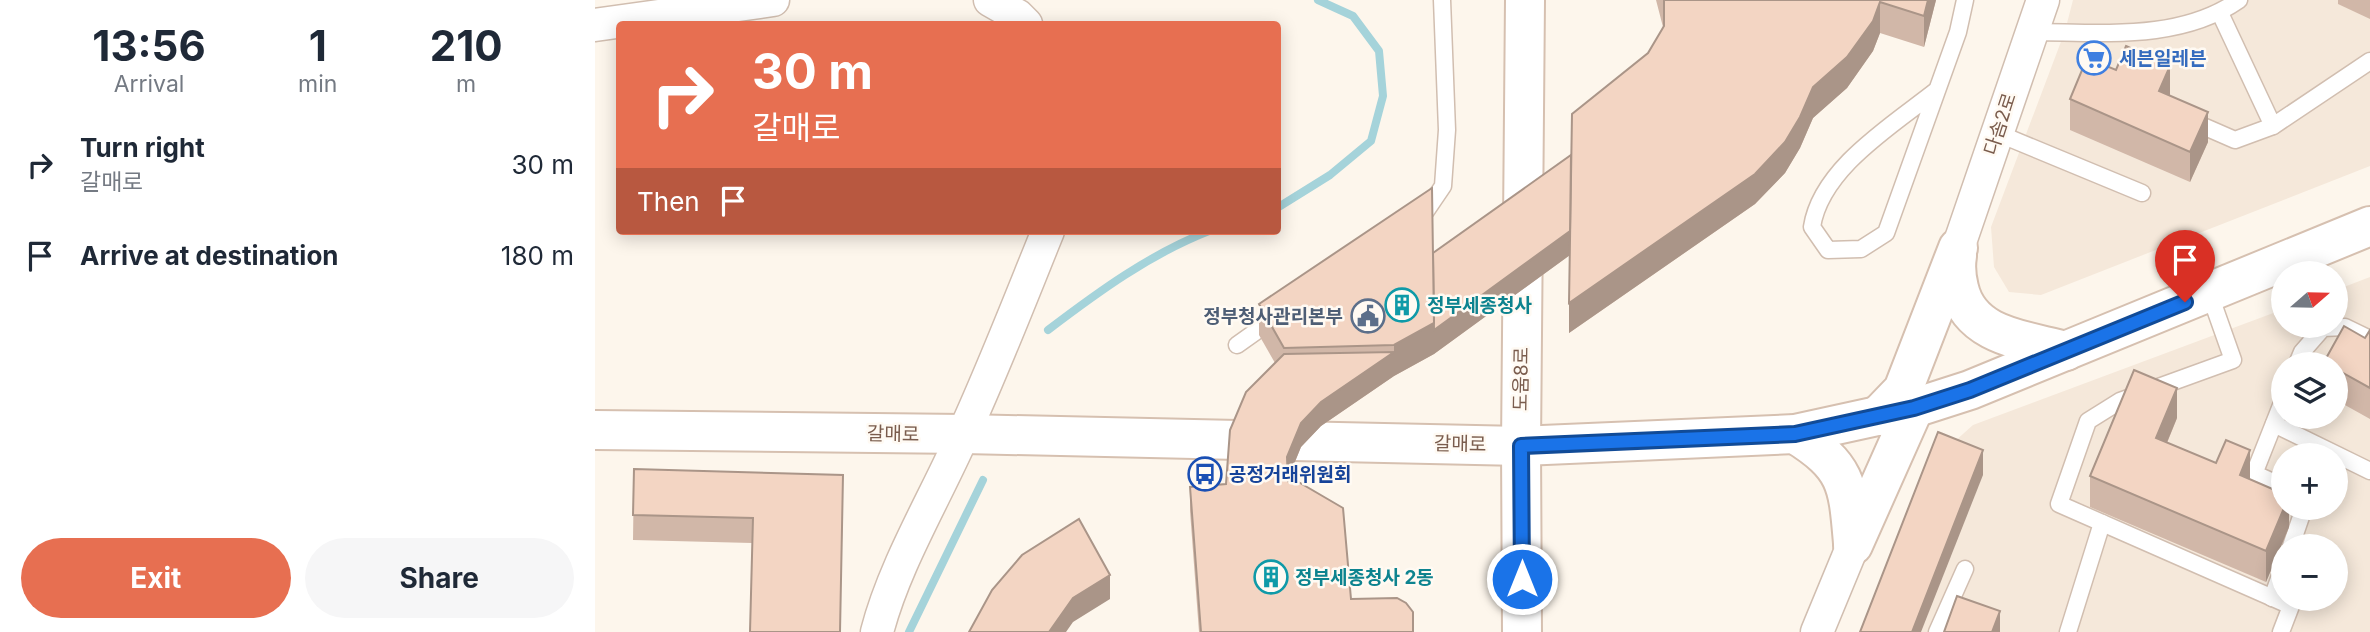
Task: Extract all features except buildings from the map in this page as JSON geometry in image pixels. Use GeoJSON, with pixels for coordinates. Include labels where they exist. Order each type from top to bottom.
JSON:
{"type":"FeatureCollection","features":[{"type":"Feature","properties":{"kind":"street"},"geometry":{"type":"LineString","coordinates":[[623,21],[773,0]]}},
{"type":"Feature","properties":{"kind":"street"},"geometry":{"type":"LineString","coordinates":[[990,0],[1023,21]]}},
{"type":"Feature","properties":{"kind":"street","name":"도움8로"},"geometry":{"type":"LineString","coordinates":[[1522,632],[1525,0]]}},
{"type":"Feature","properties":{"kind":"street","name":"다솜2로"},"geometry":{"type":"LineString","coordinates":[[1958,248],[2043,0]]}},
{"type":"Feature","properties":{"kind":"street"},"geometry":{"type":"LineString","coordinates":[[595,25],[616,22]]}},
{"type":"Feature","properties":{"kind":"street","name":"갈매로"},"geometry":{"type":"LineString","coordinates":[[595,430],[964,434],[1521,446],[1795,434],[1896,412],[1970,390],[2370,226]]}},
{"type":"Feature","properties":{"kind":"street"},"geometry":{"type":"LineString","coordinates":[[877,632],[881,616],[964,434],[1046,235]]}},
{"type":"Feature","properties":{"kind":"street"},"geometry":{"type":"LineString","coordinates":[[1958,248],[1955,269],[1961,295],[1966,310],[1980,324],[2001,334],[2066,351]]}},
{"type":"Feature","properties":{"kind":"street"},"geometry":{"type":"LineString","coordinates":[[1817,632],[1853,545],[1903,390],[1958,248]]}},
{"type":"Feature","properties":{"kind":"street"},"geometry":{"type":"LineString","coordinates":[[1795,434],[1819,449],[1833,463],[1844,480],[1849,499],[1853,545]]}},
{"type":"Feature","properties":{"kind":"lane"},"geometry":{"type":"LineString","coordinates":[[1404,227],[1426,211],[1443,186],[1447,130],[1442,0]]}},
{"type":"Feature","properties":{"kind":"lane"},"geometry":{"type":"LineString","coordinates":[[1937,90],[1847,163],[1815,209],[1812,228],[1828,250],[1861,250],[1886,233],[1958,32],[1965,0]]}},
{"type":"Feature","properties":{"kind":"lane"},"geometry":{"type":"LineString","coordinates":[[2030,32],[2163,31],[2220,13],[2239,0]]}},
{"type":"Feature","properties":{"kind":"lane"},"geometry":{"type":"LineString","coordinates":[[2220,13],[2273,126]]}},
{"type":"Feature","properties":{"kind":"lane"},"geometry":{"type":"LineString","coordinates":[[2196,123],[2235,140],[2273,126],[2370,61]]}},
{"type":"Feature","properties":{"kind":"lane"},"geometry":{"type":"LineString","coordinates":[[1997,133],[2142,193]]}},
{"type":"Feature","properties":{"kind":"lane"},"geometry":{"type":"LineString","coordinates":[[2209,292],[2233,360],[2120,401],[2088,421],[2059,504],[2271,598]]}},
{"type":"Feature","properties":{"kind":"lane"},"geometry":{"type":"LineString","coordinates":[[1237,345],[1292,306]]}},
{"type":"Feature","properties":{"kind":"lane"},"geometry":{"type":"LineString","coordinates":[[2302,352],[2323,328],[2344,327],[2370,339]]}},
{"type":"Feature","properties":{"kind":"lane"},"geometry":{"type":"LineString","coordinates":[[2271,429],[2247,471],[2271,481]]}},
{"type":"Feature","properties":{"kind":"lane"},"geometry":{"type":"LineString","coordinates":[[2284,429],[2370,471]]}},
{"type":"Feature","properties":{"kind":"lane"},"geometry":{"type":"LineString","coordinates":[[2068,632],[2102,523]]}},
{"type":"Feature","properties":{"kind":"lane"},"geometry":{"type":"LineString","coordinates":[[1937,632],[1965,569]]}},
{"type":"Feature","properties":{"kind":"lane"},"geometry":{"type":"LineString","coordinates":[[2281,632],[2289,611]]}},
{"type":"Feature","properties":{"kind":"shaded area"},"geometry":{"type":"Polygon","coordinates":[[[2073,0],[2370,0],[2370,166],[2041,295],[2009,292],[1994,267],[1991,227],[2065,31],[2073,0]]]}},
{"type":"Feature","properties":{"kind":"shaded area"},"geometry":{"type":"Polygon","coordinates":[[[2370,277],[2370,632],[1863,632],[1935,459],[1973,425],[2271,314],[2271,338],[2349,338],[2349,285],[2370,277]]]}},
{"type":"Feature","properties":{"kind":"waterway"},"geometry":{"type":"LineString","coordinates":[[1281,206],[1330,175],[1371,141],[1383,96],[1379,51],[1353,16],[1318,0]]}},
{"type":"Feature","properties":{"kind":"waterway"},"geometry":{"type":"LineString","coordinates":[[1048,330],[1145,262],[1199,235]]}},
{"type":"Feature","properties":{"kind":"waterway"},"geometry":{"type":"LineString","coordinates":[[909,632],[983,480]]}},
{"type":"Feature","properties":{"kind":"place","name":"세븐일레븐"},"geometry":{"type":"Point","coordinates":[2094,58]}},
{"type":"Feature","properties":{"kind":"place","name":"정부세종청사"},"geometry":{"type":"Point","coordinates":[1402,305]}},
{"type":"Feature","properties":{"kind":"place","name":"정부청사관리본부"},"geometry":{"type":"Point","coordinates":[1368,316]}},
{"type":"Feature","properties":{"kind":"place","name":"공정거래위원회"},"geometry":{"type":"Point","coordinates":[1205,474]}},
{"type":"Feature","properties":{"kind":"place","name":"정부세종청사 2동"},"geometry":{"type":"Point","coordinates":[1271,577]}},
{"type":"Feature","properties":{"kind":"route"},"geometry":{"type":"LineString","coordinates":[[1522,579],[1521,446],[1795,434],[1914,408],[1970,390],[2185,302]]}}]}
